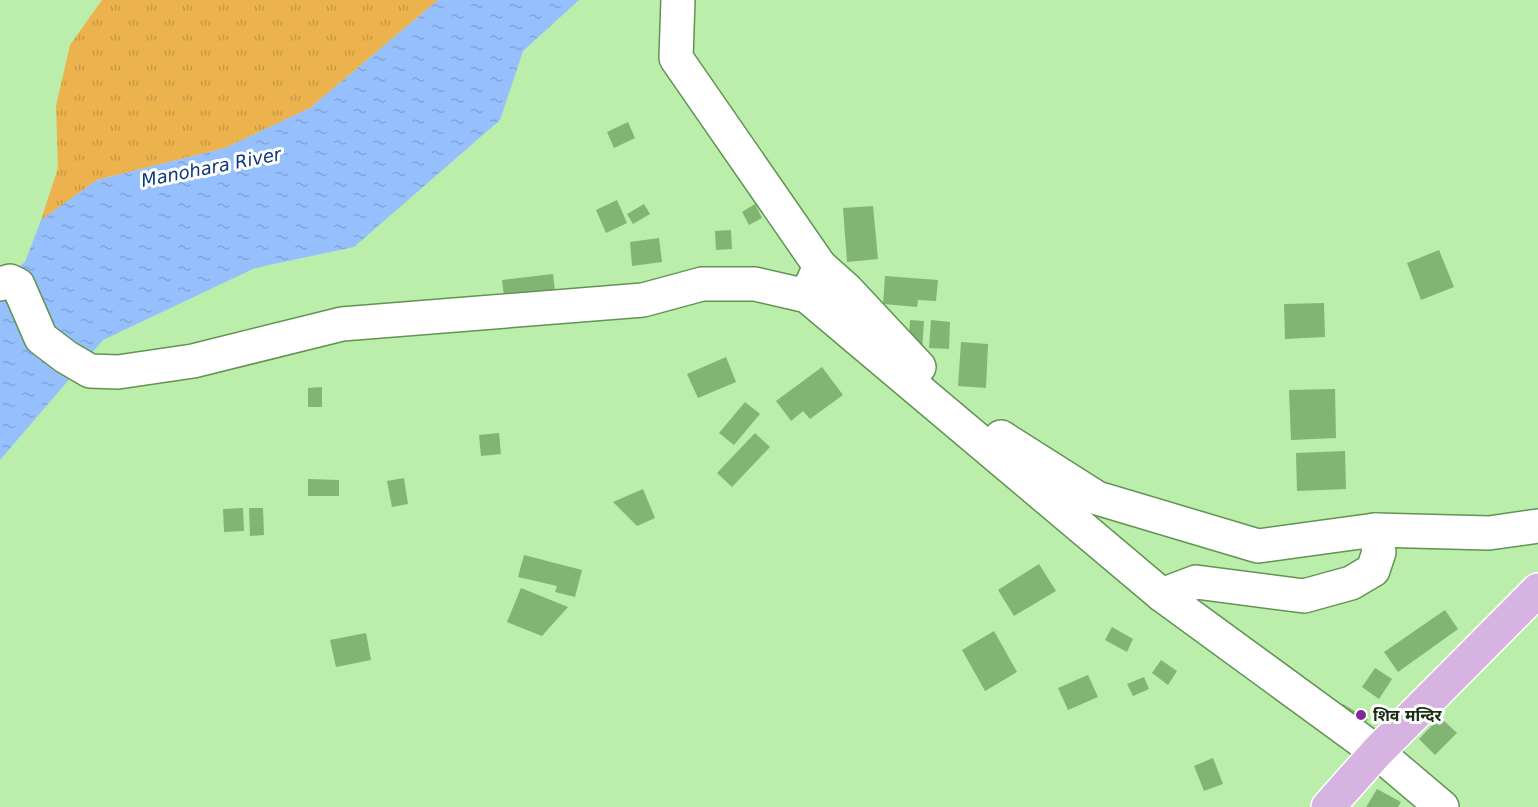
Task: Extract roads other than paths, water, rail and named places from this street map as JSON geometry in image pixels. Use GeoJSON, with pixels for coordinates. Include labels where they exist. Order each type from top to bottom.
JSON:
{"type":"FeatureCollection","features":[{"type":"Feature","properties":{"kind":"main road"},"geometry":{"type":"LineString","coordinates":[[1329,807],[1377,752],[1538,590]]}},
{"type":"Feature","properties":{"kind":"street"},"geometry":{"type":"LineString","coordinates":[[678,0],[676,58],[820,266],[846,289],[962,413],[1098,498],[1258,546],[1375,530],[1489,533],[1538,526]]}},
{"type":"Feature","properties":{"kind":"street"},"geometry":{"type":"LineString","coordinates":[[807,296],[820,266]]}},
{"type":"Feature","properties":{"kind":"street"},"geometry":{"type":"LineString","coordinates":[[9,285],[41,338],[90,371],[118,372],[193,361],[342,324],[632,301],[702,284],[755,284],[807,296],[1162,595],[1377,752],[1442,807]]}},
{"type":"Feature","properties":{"kind":"street"},"geometry":{"type":"LineString","coordinates":[[1162,595],[1196,582],[1304,596],[1351,583],[1373,570],[1379,552],[1375,530]]}},
{"type":"Feature","properties":{"kind":"water","name":"Manohara River"},"geometry":{"type":"Polygon","coordinates":[[[438,0],[579,0],[523,51],[500,120],[354,247],[255,268],[103,340],[0,460],[0,281],[25,262],[41,220],[97,180],[225,148],[310,108],[438,0]]]}},
{"type":"Feature","properties":{"kind":"place","name":"शिव मन्दिर"},"geometry":{"type":"Point","coordinates":[1361,715]}}]}
